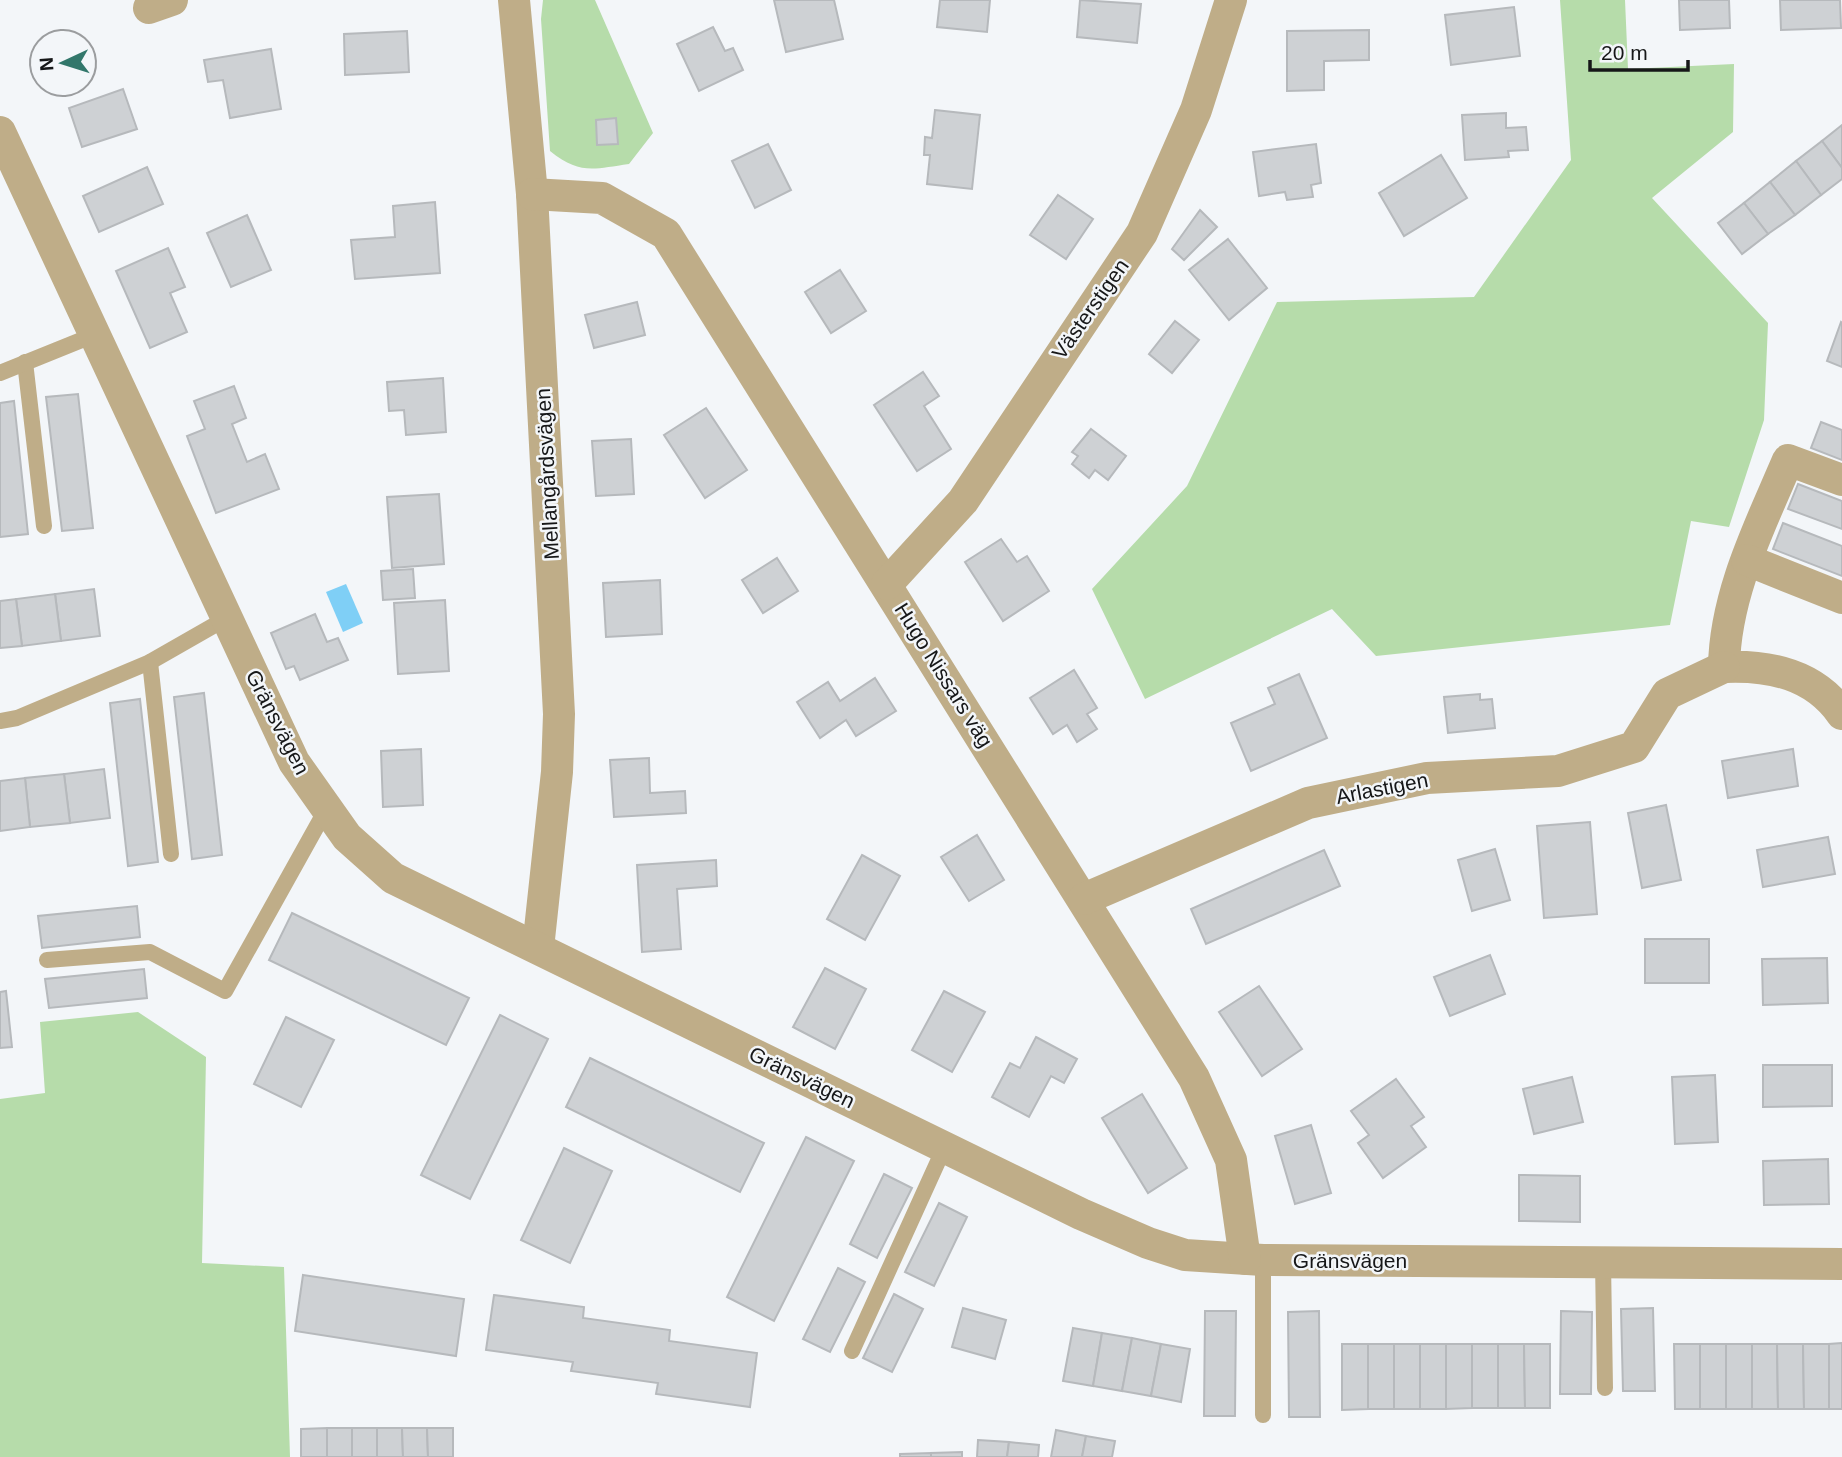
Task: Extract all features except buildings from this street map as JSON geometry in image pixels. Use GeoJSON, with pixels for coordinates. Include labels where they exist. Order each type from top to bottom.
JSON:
{"type":"FeatureCollection","features":[{"type":"Feature","properties":{"kind":"street","name":"Mellangårdsvägen"},"geometry":{"type":"LineString","coordinates":[[514,0],[532,194],[559,714],[556,772],[538,948]]}},
{"type":"Feature","properties":{"kind":"street","name":"Västerstigen"},"geometry":{"type":"LineString","coordinates":[[887,584],[962,501],[1142,233],[1195,110],[1231,0]]}},
{"type":"Feature","properties":{"kind":"street","name":"Gränsvägen"},"geometry":{"type":"LineString","coordinates":[[0,132],[294,762],[347,837],[393,878],[1081,1214],[1148,1243],[1185,1255],[1254,1260],[1842,1264]]}},
{"type":"Feature","properties":{"kind":"street","name":"Hugo Nissars väg"},"geometry":{"type":"LineString","coordinates":[[532,194],[602,198],[666,234],[1194,1078],[1231,1160],[1254,1260]]}},
{"type":"Feature","properties":{"kind":"street"},"geometry":{"type":"LineString","coordinates":[[1842,480],[1788,460],[1746,560],[1725,631],[1724,667],[1757,665],[1788,671],[1830,697],[1842,714]]}},
{"type":"Feature","properties":{"kind":"street"},"geometry":{"type":"LineString","coordinates":[[1746,560],[1842,598]]}},
{"type":"Feature","properties":{"kind":"street","name":"Arlastigen"},"geometry":{"type":"LineString","coordinates":[[1084,899],[1308,803],[1427,778],[1558,771],[1634,747],[1667,694],[1724,667]]}},
{"type":"Feature","properties":{"kind":"lane"},"geometry":{"type":"LineString","coordinates":[[0,373],[94,335]]}},
{"type":"Feature","properties":{"kind":"lane"},"geometry":{"type":"LineString","coordinates":[[25,362],[44,526]]}},
{"type":"Feature","properties":{"kind":"lane"},"geometry":{"type":"LineString","coordinates":[[0,721],[17,718],[150,662],[227,618]]}},
{"type":"Feature","properties":{"kind":"lane"},"geometry":{"type":"LineString","coordinates":[[150,662],[171,854]]}},
{"type":"Feature","properties":{"kind":"lane"},"geometry":{"type":"LineString","coordinates":[[47,960],[150,952],[225,991],[327,808]]}},
{"type":"Feature","properties":{"kind":"lane"},"geometry":{"type":"LineString","coordinates":[[852,1351],[945,1146]]}},
{"type":"Feature","properties":{"kind":"lane"},"geometry":{"type":"LineString","coordinates":[[1254,1260],[1263,1415]]}},
{"type":"Feature","properties":{"kind":"lane"},"geometry":{"type":"LineString","coordinates":[[1603,1262],[1605,1388]]}},
{"type":"Feature","properties":{"kind":"green space"},"geometry":{"type":"Polygon","coordinates":[[[543,0],[595,0],[653,133],[629,164],[579,167],[550,151],[541,19],[543,0]]]}},
{"type":"Feature","properties":{"kind":"green space"},"geometry":{"type":"Polygon","coordinates":[[[1560,0],[1625,0],[1628,69],[1734,64],[1733,132],[1652,198],[1768,323],[1764,420],[1729,527],[1691,521],[1670,625],[1376,656],[1332,609],[1145,699],[1092,589],[1187,486],[1277,302],[1474,297],[1571,160],[1560,0]]]}},
{"type":"Feature","properties":{"kind":"green space"},"geometry":{"type":"Polygon","coordinates":[[[138,1012],[206,1057],[202,1263],[284,1267],[290,1457],[0,1457],[0,1099],[45,1093],[40,1022],[138,1012]]]}},
{"type":"Feature","properties":{"kind":"water"},"geometry":{"type":"Polygon","coordinates":[[[346,584],[363,623],[343,632],[326,592],[346,584]]]}}]}
